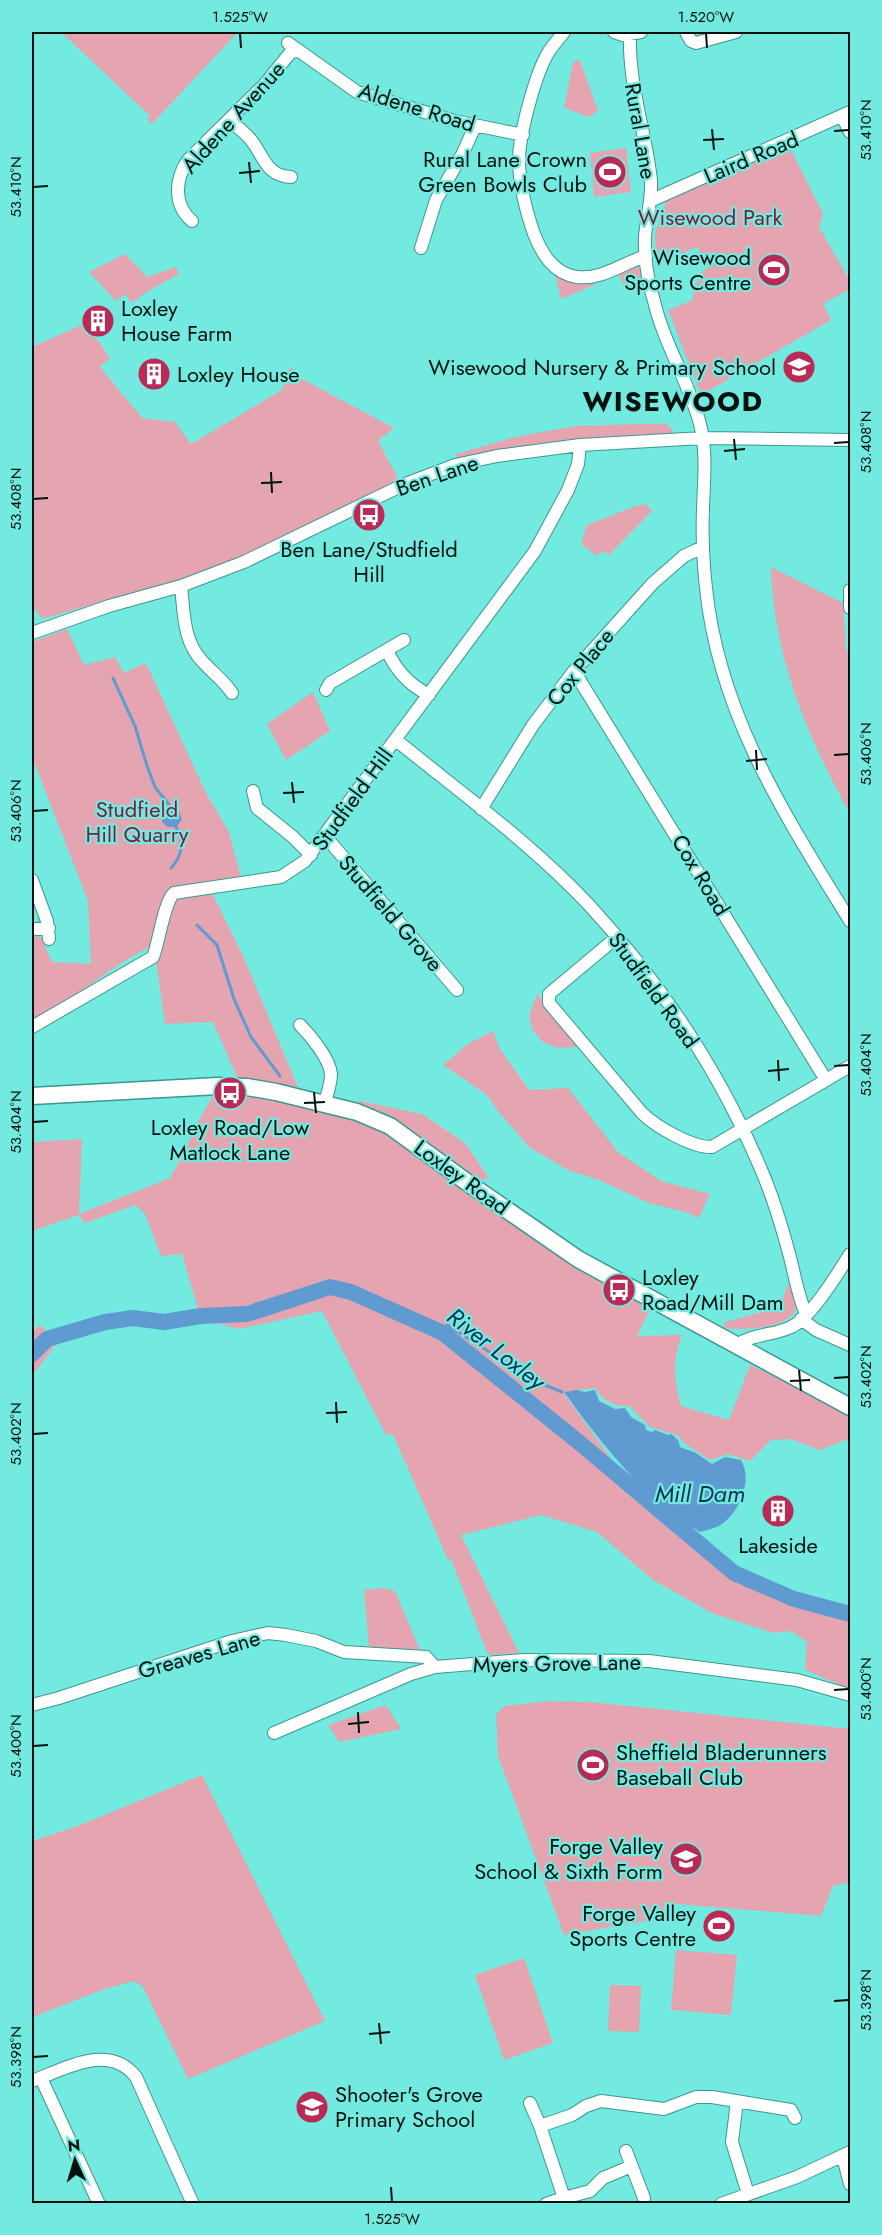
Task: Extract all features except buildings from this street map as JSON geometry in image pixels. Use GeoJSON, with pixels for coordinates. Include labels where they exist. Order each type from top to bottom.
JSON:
{"type":"FeatureCollection","features":[{"type":"Feature","properties":{"kind":"main road","name":"Loxley Road"},"geometry":{"type":"LineString","coordinates":[[32,1096],[219,1086],[247,1087],[357,1112],[390,1126],[578,1260],[850,1407]]}},
{"type":"Feature","properties":{"kind":"street"},"geometry":{"type":"LineString","coordinates":[[564,32],[548,53],[542,68],[523,135],[519,163],[523,198],[538,244],[549,262],[570,275],[587,277],[599,276],[646,256]]}},
{"type":"Feature","properties":{"kind":"street"},"geometry":{"type":"LineString","coordinates":[[614,32],[634,32]]}},
{"type":"Feature","properties":{"kind":"street","name":"Rural Lane"},"geometry":{"type":"LineString","coordinates":[[634,32],[630,66],[651,181],[645,240],[646,256],[654,301],[666,339],[697,414],[703,438],[705,458],[703,547],[709,612],[725,682],[737,718],[758,764],[790,824],[850,921]]}},
{"type":"Feature","properties":{"kind":"street"},"geometry":{"type":"LineString","coordinates":[[686,32],[688,37],[696,43],[736,32]]}},
{"type":"Feature","properties":{"kind":"street","name":"Aldene Road"},"geometry":{"type":"LineString","coordinates":[[293,47],[357,92],[475,126],[523,135]]}},
{"type":"Feature","properties":{"kind":"street","name":"Aldene Avenue"},"geometry":{"type":"LineString","coordinates":[[192,221],[183,211],[179,201],[179,176],[188,160],[230,121],[270,78],[293,47]]}},
{"type":"Feature","properties":{"kind":"street"},"geometry":{"type":"LineString","coordinates":[[846,114],[850,132]]}},
{"type":"Feature","properties":{"kind":"street","name":"Laird Road"},"geometry":{"type":"LineString","coordinates":[[650,201],[846,114]]}},
{"type":"Feature","properties":{"kind":"street"},"geometry":{"type":"LineString","coordinates":[[230,121],[250,138],[271,170],[291,177]]}},
{"type":"Feature","properties":{"kind":"street"},"geometry":{"type":"LineString","coordinates":[[421,248],[436,200],[463,153],[475,126]]}},
{"type":"Feature","properties":{"kind":"street","name":"Ben Lane"},"geometry":{"type":"LineString","coordinates":[[32,633],[109,606],[182,586],[244,562],[405,484],[440,470],[497,456],[580,445],[703,438],[850,440]]}},
{"type":"Feature","properties":{"kind":"street","name":"Studfield Hill"},"geometry":{"type":"LineString","coordinates":[[32,1028],[153,957],[165,909],[174,893],[281,878],[299,867],[311,855],[535,551],[568,490],[578,464],[580,445]]}},
{"type":"Feature","properties":{"kind":"street","name":"Cox Place"},"geometry":{"type":"LineString","coordinates":[[481,809],[533,725],[574,671],[653,583],[684,556],[703,547]]}},
{"type":"Feature","properties":{"kind":"street"},"geometry":{"type":"LineString","coordinates":[[182,586],[189,641],[203,662],[226,683],[232,693]]}},
{"type":"Feature","properties":{"kind":"street"},"geometry":{"type":"LineString","coordinates":[[850,590],[850,607]]}},
{"type":"Feature","properties":{"kind":"street"},"geometry":{"type":"LineString","coordinates":[[326,690],[330,683],[404,640]]}},
{"type":"Feature","properties":{"kind":"street"},"geometry":{"type":"LineString","coordinates":[[387,651],[397,670],[406,680],[429,695]]}},
{"type":"Feature","properties":{"kind":"street","name":"Cox Road"},"geometry":{"type":"LineString","coordinates":[[574,671],[826,1080]]}},
{"type":"Feature","properties":{"kind":"street","name":"Studfield Road"},"geometry":{"type":"LineString","coordinates":[[396,740],[561,877],[617,937],[682,1024],[727,1097],[772,1197],[803,1316]]}},
{"type":"Feature","properties":{"kind":"street"},"geometry":{"type":"LineString","coordinates":[[253,790],[257,808],[311,855]]}},
{"type":"Feature","properties":{"kind":"street","name":"Studfield Grove"},"geometry":{"type":"LineString","coordinates":[[325,836],[457,990]]}},
{"type":"Feature","properties":{"kind":"street"},"geometry":{"type":"LineString","coordinates":[[32,880],[44,932]]}},
{"type":"Feature","properties":{"kind":"street"},"geometry":{"type":"LineString","coordinates":[[617,937],[549,994],[549,1003],[653,1123],[705,1147],[712,1147],[850,1066]]}},
{"type":"Feature","properties":{"kind":"street"},"geometry":{"type":"LineString","coordinates":[[300,1025],[311,1036],[330,1067],[331,1076],[325,1103]]}},
{"type":"Feature","properties":{"kind":"street"},"geometry":{"type":"LineString","coordinates":[[737,1345],[746,1339],[794,1326],[829,1286],[850,1254]]}},
{"type":"Feature","properties":{"kind":"street"},"geometry":{"type":"LineString","coordinates":[[803,1316],[816,1329],[850,1345]]}},
{"type":"Feature","properties":{"kind":"street","name":"Greaves Lane"},"geometry":{"type":"LineString","coordinates":[[32,1705],[232,1641],[268,1633],[316,1641],[344,1652],[426,1657],[435,1667]]}},
{"type":"Feature","properties":{"kind":"street","name":"Myers Grove Lane"},"geometry":{"type":"LineString","coordinates":[[274,1733],[411,1674],[435,1667],[524,1660],[649,1661],[797,1680],[850,1695]]}},
{"type":"Feature","properties":{"kind":"street"},"geometry":{"type":"LineString","coordinates":[[99,2204],[36,2079],[89,2060],[99,2059],[120,2062],[136,2077],[193,2204]]}},
{"type":"Feature","properties":{"kind":"street"},"geometry":{"type":"LineString","coordinates":[[540,2126],[601,2102],[664,2109],[696,2097],[712,2097],[791,2110],[795,2118]]}},
{"type":"Feature","properties":{"kind":"street"},"geometry":{"type":"LineString","coordinates":[[737,2101],[732,2142],[748,2194]]}},
{"type":"Feature","properties":{"kind":"street"},"geometry":{"type":"LineString","coordinates":[[530,2103],[564,2198]]}},
{"type":"Feature","properties":{"kind":"street"},"geometry":{"type":"LineString","coordinates":[[626,2151],[644,2198]]}},
{"type":"Feature","properties":{"kind":"street"},"geometry":{"type":"LineString","coordinates":[[721,2204],[797,2177],[847,2155],[850,2184]]}},
{"type":"Feature","properties":{"kind":"street"},"geometry":{"type":"LineString","coordinates":[[546,2204],[590,2191],[603,2178],[632,2166]]}},
{"type":"Feature","properties":{"kind":"green space"},"geometry":{"type":"Polygon","coordinates":[[[61,32],[238,32],[152,124],[147,121],[150,116],[61,32]]]}},
{"type":"Feature","properties":{"kind":"green space"},"geometry":{"type":"Polygon","coordinates":[[[580,60],[598,111],[589,117],[564,108],[573,62],[580,60]]]}},
{"type":"Feature","properties":{"kind":"green space","name":"Wisewood Sports Centre"},"geometry":{"type":"Polygon","coordinates":[[[789,146],[823,214],[819,227],[850,281],[850,289],[823,304],[831,320],[701,395],[668,310],[691,301],[700,273],[709,267],[697,247],[656,265],[655,234],[666,201],[789,146]]]}},
{"type":"Feature","properties":{"kind":"green space","name":"Rural Lane Crown Green Bowls Club"},"geometry":{"type":"Polygon","coordinates":[[[626,148],[631,192],[594,197],[590,153],[626,148]]]}},
{"type":"Feature","properties":{"kind":"green space"},"geometry":{"type":"Polygon","coordinates":[[[125,254],[147,277],[176,267],[179,274],[132,303],[125,294],[116,301],[89,272],[125,254]]]}},
{"type":"Feature","properties":{"kind":"green space"},"geometry":{"type":"Polygon","coordinates":[[[637,267],[641,270],[645,285],[627,290],[618,274],[637,267]]]}},
{"type":"Feature","properties":{"kind":"green space"},"geometry":{"type":"Polygon","coordinates":[[[554,270],[583,282],[597,284],[561,299],[554,270]]]}},
{"type":"Feature","properties":{"kind":"green space"},"geometry":{"type":"Polygon","coordinates":[[[86,323],[110,358],[100,367],[142,418],[175,422],[191,444],[282,390],[290,366],[300,378],[394,428],[378,441],[399,480],[242,556],[195,575],[42,619],[32,605],[32,347],[86,323]]]}},
{"type":"Feature","properties":{"kind":"green space"},"geometry":{"type":"Polygon","coordinates":[[[667,424],[677,436],[660,434],[572,442],[456,462],[456,454],[515,437],[576,426],[667,424]]]}},
{"type":"Feature","properties":{"kind":"green space"},"geometry":{"type":"Polygon","coordinates":[[[646,504],[652,511],[609,555],[603,551],[597,556],[581,544],[587,525],[646,504]]]}},
{"type":"Feature","properties":{"kind":"green space"},"geometry":{"type":"Polygon","coordinates":[[[771,567],[843,603],[846,649],[850,659],[850,814],[820,755],[795,695],[786,665],[773,601],[771,567]]]}},
{"type":"Feature","properties":{"kind":"green space","name":"Studfield Hill Quarry"},"geometry":{"type":"Polygon","coordinates":[[[67,629],[84,665],[115,657],[124,673],[146,663],[206,793],[229,832],[241,877],[169,891],[164,897],[153,945],[137,953],[63,1004],[32,1022],[32,927],[33,936],[41,937],[53,962],[91,964],[88,901],[32,757],[32,642],[67,629]]]}},
{"type":"Feature","properties":{"kind":"green space"},"geometry":{"type":"Polygon","coordinates":[[[313,692],[330,731],[286,760],[267,724],[313,692]]]}},
{"type":"Feature","properties":{"kind":"green space","name":"Studfield Hill Quarry"},"geometry":{"type":"Polygon","coordinates":[[[212,893],[244,958],[299,1090],[237,1077],[213,1022],[165,1024],[154,959],[175,900],[212,893]]]}},
{"type":"Feature","properties":{"kind":"green space"},"geometry":{"type":"Polygon","coordinates":[[[537,994],[578,1047],[558,1048],[544,1043],[533,1031],[529,1016],[537,994]]]}},
{"type":"Feature","properties":{"kind":"green space"},"geometry":{"type":"Polygon","coordinates":[[[493,1031],[500,1049],[529,1090],[568,1088],[618,1152],[661,1181],[710,1194],[699,1218],[649,1203],[599,1180],[568,1170],[529,1147],[487,1095],[443,1065],[468,1044],[493,1031]]]}},
{"type":"Feature","properties":{"kind":"green space"},"geometry":{"type":"Polygon","coordinates":[[[214,1094],[241,1095],[281,1101],[347,1115],[387,1131],[563,1260],[652,1306],[637,1336],[682,1335],[675,1370],[681,1406],[729,1420],[750,1365],[850,1411],[850,1441],[845,1440],[820,1450],[790,1439],[771,1440],[750,1461],[728,1454],[710,1460],[687,1445],[677,1435],[650,1427],[629,1406],[609,1402],[595,1388],[563,1392],[624,1477],[686,1531],[716,1549],[732,1570],[799,1601],[833,1611],[850,1612],[850,1689],[805,1670],[807,1642],[791,1631],[774,1633],[714,1614],[653,1580],[597,1532],[541,1515],[461,1535],[519,1653],[488,1655],[451,1559],[448,1560],[393,1434],[386,1435],[322,1311],[239,1329],[201,1319],[182,1254],[161,1256],[145,1214],[136,1205],[85,1223],[78,1215],[32,1231],[32,1142],[82,1139],[79,1214],[170,1178],[185,1152],[194,1128],[214,1094]]]}},
{"type":"Feature","properties":{"kind":"green space"},"geometry":{"type":"Polygon","coordinates":[[[359,1101],[422,1114],[465,1143],[489,1178],[481,1180],[390,1115],[357,1103],[359,1101]]]}},
{"type":"Feature","properties":{"kind":"green space"},"geometry":{"type":"Polygon","coordinates":[[[787,1286],[792,1287],[795,1310],[784,1321],[764,1327],[726,1328],[723,1323],[781,1304],[787,1286]]]}},
{"type":"Feature","properties":{"kind":"green space"},"geometry":{"type":"Polygon","coordinates":[[[40,1325],[58,1342],[32,1376],[32,1333],[40,1325]]]}},
{"type":"Feature","properties":{"kind":"green space"},"geometry":{"type":"Polygon","coordinates":[[[384,1588],[395,1591],[420,1650],[369,1648],[364,1590],[384,1588]]]}},
{"type":"Feature","properties":{"kind":"green space"},"geometry":{"type":"Polygon","coordinates":[[[550,1701],[591,1702],[850,1729],[850,1882],[833,1886],[821,1916],[665,1903],[663,1918],[564,1935],[498,1756],[496,1715],[504,1706],[550,1701]]]}},
{"type":"Feature","properties":{"kind":"green space"},"geometry":{"type":"Polygon","coordinates":[[[386,1705],[401,1729],[339,1742],[328,1725],[386,1705]]]}},
{"type":"Feature","properties":{"kind":"green space"},"geometry":{"type":"Polygon","coordinates":[[[202,1775],[325,2021],[188,2079],[143,1987],[134,1981],[102,1990],[33,2017],[32,1841],[75,1827],[202,1775]]]}},
{"type":"Feature","properties":{"kind":"green space"},"geometry":{"type":"Polygon","coordinates":[[[676,1950],[737,1955],[731,2015],[671,2010],[676,1950]]]}},
{"type":"Feature","properties":{"kind":"green space"},"geometry":{"type":"Polygon","coordinates":[[[524,1958],[553,2043],[504,2060],[475,1975],[524,1958]]]}},
{"type":"Feature","properties":{"kind":"green space"},"geometry":{"type":"Polygon","coordinates":[[[610,1985],[641,1986],[639,2032],[608,2031],[610,1985]]]}},
{"type":"Feature","properties":{"kind":"water"},"geometry":{"type":"Polygon","coordinates":[[[170,806],[178,809],[182,820],[176,827],[168,827],[162,822],[163,814],[170,806]]]}},
{"type":"Feature","properties":{"kind":"water","name":"Mill Dam"},"geometry":{"type":"Polygon","coordinates":[[[577,1390],[585,1392],[595,1390],[599,1401],[615,1409],[625,1408],[631,1417],[645,1425],[646,1430],[671,1434],[678,1440],[680,1447],[696,1453],[712,1464],[725,1457],[741,1460],[746,1477],[745,1486],[734,1511],[722,1524],[700,1532],[679,1518],[625,1469],[564,1392],[577,1390]]]}},
{"type":"Feature","properties":{"kind":"waterway"},"geometry":{"type":"LineString","coordinates":[[113,678],[135,726],[155,787],[170,806]]}},
{"type":"Feature","properties":{"kind":"waterway"},"geometry":{"type":"LineString","coordinates":[[171,868],[181,849],[176,827]]}},
{"type":"Feature","properties":{"kind":"waterway"},"geometry":{"type":"LineString","coordinates":[[197,925],[217,945],[234,999],[251,1037],[280,1076]]}},
{"type":"Feature","properties":{"kind":"waterway","name":"River Loxley"},"geometry":{"type":"LineString","coordinates":[[32,1354],[47,1339],[105,1322],[133,1318],[164,1322],[201,1316],[247,1314],[330,1287],[351,1292],[443,1333],[581,1444],[734,1573],[794,1599],[850,1614]]}},
{"type":"Feature","properties":{"kind":"waterway"},"geometry":{"type":"LineString","coordinates":[[443,1333],[447,1325],[535,1381],[562,1392]]}},
{"type":"Feature","properties":{"kind":"waterway","name":"River Loxley"},"geometry":{"type":"LineString","coordinates":[[693,1541],[697,1535]]}},
{"type":"Feature","properties":{"kind":"place","name":"Rural Lane Crown Green Bowls Club"},"geometry":{"type":"Point","coordinates":[610,172]}},
{"type":"Feature","properties":{"kind":"place","name":"Wisewood Sports Centre"},"geometry":{"type":"Point","coordinates":[774,270]}},
{"type":"Feature","properties":{"kind":"place","name":"Loxley House Farm"},"geometry":{"type":"Point","coordinates":[98,321]}},
{"type":"Feature","properties":{"kind":"place","name":"Wisewood Nursery & Primary School"},"geometry":{"type":"Point","coordinates":[799,367]}},
{"type":"Feature","properties":{"kind":"place","name":"Loxley House"},"geometry":{"type":"Point","coordinates":[154,374]}},
{"type":"Feature","properties":{"kind":"place","name":"Ben Lane/Studfield Hill"},"geometry":{"type":"Point","coordinates":[369,515]}},
{"type":"Feature","properties":{"kind":"place","name":"Loxley Road/Low Matlock Lane"},"geometry":{"type":"Point","coordinates":[230,1093]}},
{"type":"Feature","properties":{"kind":"place","name":"Loxley Road/Mill Dam"},"geometry":{"type":"Point","coordinates":[619,1290]}},
{"type":"Feature","properties":{"kind":"place","name":"Lakeside"},"geometry":{"type":"Point","coordinates":[778,1511]}},
{"type":"Feature","properties":{"kind":"place","name":"Sheffield Bladerunners Baseball Club"},"geometry":{"type":"Point","coordinates":[593,1765]}},
{"type":"Feature","properties":{"kind":"place","name":"Forge Valley School & Sixth Form"},"geometry":{"type":"Point","coordinates":[686,1859]}},
{"type":"Feature","properties":{"kind":"place","name":"Forge Valley Sports Centre"},"geometry":{"type":"Point","coordinates":[719,1926]}},
{"type":"Feature","properties":{"kind":"place","name":"Shooter's Grove Primary School"},"geometry":{"type":"Point","coordinates":[312,2107]}},
{"type":"Feature","properties":{"kind":"district","name":"WISEWOOD"},"geometry":{"type":"Point","coordinates":[673,401]}},
{"type":"Feature","properties":{"kind":"park label","name":"Wisewood Park"},"geometry":{"type":"Point","coordinates":[710,217]}}]}
